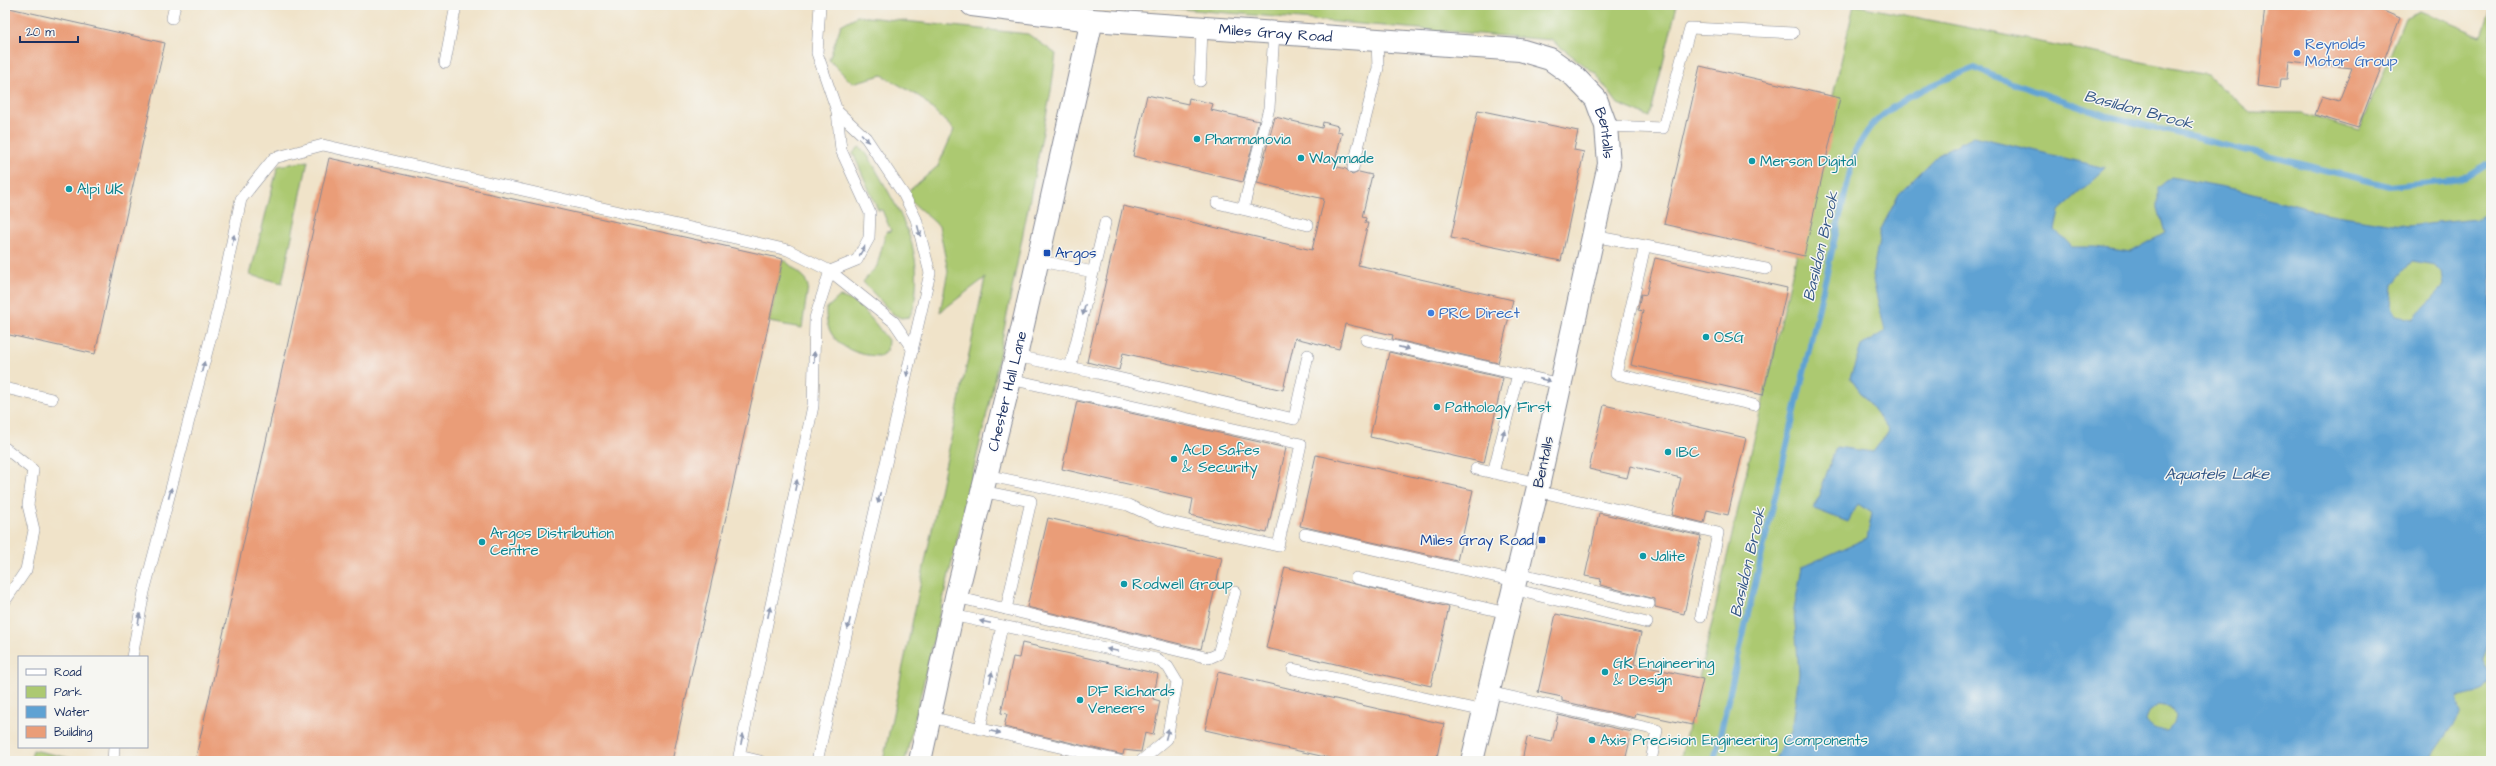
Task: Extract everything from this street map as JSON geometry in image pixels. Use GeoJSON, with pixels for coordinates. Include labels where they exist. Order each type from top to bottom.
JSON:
{"type":"FeatureCollection","features":[{"type":"Feature","properties":{"kind":"street","name":"Miles Gray Road"},"geometry":{"type":"LineString","coordinates":[[972,5],[1092,20],[1520,50],[1550,59],[1574,76]]}},
{"type":"Feature","properties":{"kind":"street","name":"Chester Hall Lane"},"geometry":{"type":"LineString","coordinates":[[922,760],[954,606],[983,483],[1016,356],[1036,260],[1092,20]]}},
{"type":"Feature","properties":{"kind":"street","name":"Bentalls"},"geometry":{"type":"LineString","coordinates":[[1472,761],[1538,487],[1609,164],[1606,126],[1596,99],[1574,76]]}},
{"type":"Feature","properties":{"kind":"lane"},"geometry":{"type":"LineString","coordinates":[[172,18],[175,5]]}},
{"type":"Feature","properties":{"kind":"lane"},"geometry":{"type":"LineString","coordinates":[[445,63],[456,5]]}},
{"type":"Feature","properties":{"kind":"lane"},"geometry":{"type":"LineString","coordinates":[[820,5],[817,53],[837,111],[841,150],[870,213],[869,238],[857,260],[830,271]]}},
{"type":"Feature","properties":{"kind":"lane"},"geometry":{"type":"LineString","coordinates":[[1200,81],[1202,28]]}},
{"type":"Feature","properties":{"kind":"lane"},"geometry":{"type":"LineString","coordinates":[[1606,126],[1663,128],[1690,28],[1793,33]]}},
{"type":"Feature","properties":{"kind":"lane"},"geometry":{"type":"LineString","coordinates":[[1243,209],[1269,108],[1274,33]]}},
{"type":"Feature","properties":{"kind":"lane"},"geometry":{"type":"LineString","coordinates":[[1353,168],[1378,68],[1377,40]]}},
{"type":"Feature","properties":{"kind":"lane"},"geometry":{"type":"LineString","coordinates":[[817,761],[930,273],[916,220],[904,195],[866,138],[837,111]]}},
{"type":"Feature","properties":{"kind":"lane"},"geometry":{"type":"LineString","coordinates":[[132,656],[144,592],[218,309],[241,199],[274,158],[319,144],[788,250],[830,271],[894,322],[913,350]]}},
{"type":"Feature","properties":{"kind":"lane"},"geometry":{"type":"LineString","coordinates":[[1217,203],[1308,225]]}},
{"type":"Feature","properties":{"kind":"lane"},"geometry":{"type":"LineString","coordinates":[[1070,368],[1105,223]]}},
{"type":"Feature","properties":{"kind":"lane"},"geometry":{"type":"LineString","coordinates":[[1593,236],[1766,269]]}},
{"type":"Feature","properties":{"kind":"lane"},"geometry":{"type":"LineString","coordinates":[[1645,246],[1616,374],[1754,405]]}},
{"type":"Feature","properties":{"kind":"lane"},"geometry":{"type":"LineString","coordinates":[[1036,260],[1093,272]]}},
{"type":"Feature","properties":{"kind":"lane"},"geometry":{"type":"LineString","coordinates":[[760,761],[739,756],[813,406],[815,318],[830,271]]}},
{"type":"Feature","properties":{"kind":"lane"},"geometry":{"type":"LineString","coordinates":[[1366,340],[1561,384]]}},
{"type":"Feature","properties":{"kind":"lane"},"geometry":{"type":"LineString","coordinates":[[1016,356],[1294,419],[1308,355]]}},
{"type":"Feature","properties":{"kind":"lane"},"geometry":{"type":"LineString","coordinates":[[1493,473],[1518,374]]}},
{"type":"Feature","properties":{"kind":"lane"},"geometry":{"type":"LineString","coordinates":[[983,483],[1128,505],[1161,520],[1278,546],[1301,444],[1010,379]]}},
{"type":"Feature","properties":{"kind":"lane"},"geometry":{"type":"LineString","coordinates":[[5,388],[52,399]]}},
{"type":"Feature","properties":{"kind":"lane"},"geometry":{"type":"LineString","coordinates":[[5,448],[33,470],[28,504],[34,530],[26,570],[5,601]]}},
{"type":"Feature","properties":{"kind":"lane"},"geometry":{"type":"LineString","coordinates":[[1476,469],[1538,487],[1718,533],[1701,616]]}},
{"type":"Feature","properties":{"kind":"lane"},"geometry":{"type":"LineString","coordinates":[[983,483],[1032,501],[1006,609]]}},
{"type":"Feature","properties":{"kind":"lane"},"geometry":{"type":"LineString","coordinates":[[1305,534],[1515,581],[1649,604]]}},
{"type":"Feature","properties":{"kind":"lane"},"geometry":{"type":"LineString","coordinates":[[1356,578],[1507,613]]}},
{"type":"Feature","properties":{"kind":"lane"},"geometry":{"type":"LineString","coordinates":[[1515,581],[1647,623]]}},
{"type":"Feature","properties":{"kind":"lane"},"geometry":{"type":"LineString","coordinates":[[954,606],[1006,609],[1209,658],[1218,654],[1234,592]]}},
{"type":"Feature","properties":{"kind":"lane"},"geometry":{"type":"LineString","coordinates":[[954,606],[1002,626],[1156,659],[1168,667],[1177,682],[1167,739],[1141,761]]}},
{"type":"Feature","properties":{"kind":"lane"},"geometry":{"type":"LineString","coordinates":[[980,729],[1002,626]]}},
{"type":"Feature","properties":{"kind":"lane"},"geometry":{"type":"LineString","coordinates":[[1293,669],[1657,730],[1651,761]]}},
{"type":"Feature","properties":{"kind":"lane"},"geometry":{"type":"LineString","coordinates":[[930,718],[1120,761]]}},
{"type":"Feature","properties":{"kind":"lane"},"geometry":{"type":"LineString","coordinates":[[113,761],[114,748]]}},
{"type":"Feature","properties":{"kind":"green space"},"geometry":{"type":"Polygon","coordinates":[[[1133,5],[1677,5],[1650,117],[1618,104],[1596,74],[1551,40],[1133,5]]]}},
{"type":"Feature","properties":{"kind":"green space","name":"Aquatels Lake"},"geometry":{"type":"Polygon","coordinates":[[[1854,5],[2207,75],[2250,112],[2302,113],[2359,131],[2405,18],[2421,11],[2481,36],[2491,6],[2491,761],[1680,761],[1854,5]]]}},
{"type":"Feature","properties":{"kind":"green space"},"geometry":{"type":"Polygon","coordinates":[[[857,16],[1028,34],[1056,54],[1051,91],[991,396],[905,761],[883,761],[985,278],[940,312],[948,271],[939,226],[904,195],[938,166],[954,130],[920,97],[882,75],[852,83],[829,60],[841,25],[857,16]]]}},
{"type":"Feature","properties":{"kind":"green space"},"geometry":{"type":"Polygon","coordinates":[[[859,147],[871,160],[895,203],[912,244],[915,258],[916,288],[914,306],[909,317],[901,318],[893,314],[863,282],[877,266],[886,232],[891,231],[882,210],[878,210],[853,153],[859,147]]]}},
{"type":"Feature","properties":{"kind":"green space"},"geometry":{"type":"Polygon","coordinates":[[[308,161],[282,283],[250,275],[278,166],[308,161]]]}},
{"type":"Feature","properties":{"kind":"green space"},"geometry":{"type":"Polygon","coordinates":[[[783,259],[804,277],[808,286],[802,328],[769,322],[783,259]]]}},
{"type":"Feature","properties":{"kind":"green space"},"geometry":{"type":"Polygon","coordinates":[[[839,297],[854,302],[866,313],[888,340],[887,351],[880,356],[859,353],[850,350],[835,338],[830,330],[826,309],[839,297]]]}},
{"type":"Feature","properties":{"kind":"green space"},"geometry":{"type":"Polygon","coordinates":[[[33,750],[83,761],[30,761],[33,750]]]}},
{"type":"Feature","properties":{"kind":"water","name":"Aquatels Lake"},"geometry":{"type":"Polygon","coordinates":[[[1974,136],[2106,168],[2059,211],[2055,230],[2071,247],[2096,247],[2131,252],[2165,233],[2158,208],[2158,188],[2171,177],[2235,189],[2324,213],[2407,226],[2477,219],[2491,210],[2491,637],[2483,659],[2491,676],[2491,681],[2482,691],[2457,697],[2461,713],[2428,761],[1773,761],[1791,732],[1799,673],[1794,610],[1802,567],[1867,538],[1872,513],[1858,504],[1848,522],[1814,509],[1836,447],[1873,452],[1889,431],[1850,378],[1861,346],[1885,331],[1872,276],[1881,229],[1899,194],[1939,154],[1974,136]],[[2412,261],[2393,284],[2391,308],[2396,316],[2413,319],[2443,287],[2441,272],[2436,265],[2412,261]],[[2159,705],[2149,712],[2146,721],[2155,729],[2167,731],[2174,724],[2176,715],[2170,707],[2159,705]]]}},
{"type":"Feature","properties":{"kind":"building"},"geometry":{"type":"Polygon","coordinates":[[[2265,5],[2369,5],[2400,18],[2358,128],[2315,115],[2322,96],[2339,101],[2352,68],[2289,61],[2287,79],[2281,79],[2280,89],[2257,86],[2265,5]]]}},
{"type":"Feature","properties":{"kind":"building","name":"Alpi UK"},"geometry":{"type":"Polygon","coordinates":[[[5,7],[165,43],[95,354],[5,334],[5,7]]]}},
{"type":"Feature","properties":{"kind":"building","name":"Merson Digital"},"geometry":{"type":"Polygon","coordinates":[[[1700,66],[1840,98],[1804,256],[1664,224],[1700,66]]]}},
{"type":"Feature","properties":{"kind":"building","name":"Pharmanovia"},"geometry":{"type":"Polygon","coordinates":[[[1147,95],[1188,104],[1189,98],[1213,104],[1211,110],[1259,121],[1243,182],[1133,156],[1147,95]]]}},
{"type":"Feature","properties":{"kind":"building"},"geometry":{"type":"Polygon","coordinates":[[[1478,110],[1578,131],[1574,150],[1584,152],[1561,261],[1451,238],[1478,110]]]}},
{"type":"Feature","properties":{"kind":"building"},"geometry":{"type":"Polygon","coordinates":[[[1275,117],[1322,128],[1323,122],[1338,126],[1337,131],[1342,132],[1334,166],[1346,169],[1352,175],[1359,172],[1372,175],[1362,217],[1366,218],[1365,223],[1368,223],[1358,265],[1513,300],[1498,363],[1392,339],[1393,335],[1345,324],[1339,349],[1295,338],[1283,390],[1123,353],[1119,370],[1087,362],[1123,206],[1312,250],[1324,199],[1257,183],[1275,117]]]}},
{"type":"Feature","properties":{"kind":"building","name":"Argos Distribution Centre"},"geometry":{"type":"Polygon","coordinates":[[[329,158],[783,259],[672,761],[195,761],[329,158]]]}},
{"type":"Feature","properties":{"kind":"building","name":"OSG"},"geometry":{"type":"Polygon","coordinates":[[[1655,258],[1787,288],[1763,395],[1631,365],[1643,311],[1638,310],[1641,294],[1646,295],[1655,258]]]}},
{"type":"Feature","properties":{"kind":"building","name":"Pathology First"},"geometry":{"type":"Polygon","coordinates":[[[1389,352],[1503,378],[1484,463],[1370,437],[1389,352]]]}},
{"type":"Feature","properties":{"kind":"building","name":"ACD Safes & Security"},"geometry":{"type":"Polygon","coordinates":[[[1077,401],[1286,448],[1267,533],[1190,515],[1193,499],[1062,469],[1077,401]]]}},
{"type":"Feature","properties":{"kind":"building","name":"IBC"},"geometry":{"type":"Polygon","coordinates":[[[1604,405],[1746,438],[1728,515],[1707,510],[1704,523],[1672,515],[1681,478],[1630,466],[1627,478],[1589,469],[1604,405]]]}},
{"type":"Feature","properties":{"kind":"building"},"geometry":{"type":"Polygon","coordinates":[[[1316,455],[1473,490],[1457,561],[1300,526],[1316,455]]]}},
{"type":"Feature","properties":{"kind":"building","name":"Jalite"},"geometry":{"type":"Polygon","coordinates":[[[1599,513],[1701,536],[1684,614],[1655,607],[1655,599],[1600,585],[1601,579],[1585,576],[1599,513]]]}},
{"type":"Feature","properties":{"kind":"building","name":"Rodwell Group"},"geometry":{"type":"Polygon","coordinates":[[[1048,518],[1222,558],[1201,649],[1027,607],[1048,518]]]}},
{"type":"Feature","properties":{"kind":"building"},"geometry":{"type":"Polygon","coordinates":[[[1285,567],[1449,607],[1431,686],[1266,648],[1285,567]]]}},
{"type":"Feature","properties":{"kind":"building","name":"GK Engineering & Design"},"geometry":{"type":"Polygon","coordinates":[[[1556,614],[1641,633],[1634,664],[1703,679],[1692,725],[1636,713],[1635,718],[1562,701],[1562,697],[1538,692],[1556,614]]]}},
{"type":"Feature","properties":{"kind":"building","name":"DF Richards Veneers"},"geometry":{"type":"Polygon","coordinates":[[[1022,643],[1158,674],[1153,699],[1160,701],[1153,735],[1145,733],[1141,752],[1124,750],[1123,755],[1004,727],[1007,714],[1001,713],[1013,657],[1019,658],[1022,643]]]}},
{"type":"Feature","properties":{"kind":"building"},"geometry":{"type":"Polygon","coordinates":[[[1218,672],[1444,724],[1436,761],[1343,761],[1205,730],[1218,672]]]}},
{"type":"Feature","properties":{"kind":"building","name":"Axis Precision Engineering Components"},"geometry":{"type":"Polygon","coordinates":[[[1558,715],[1632,732],[1625,761],[1522,761],[1527,737],[1552,742],[1558,715]]]}},
{"type":"Feature","properties":{"kind":"waterway","name":"Basildon Brook"},"geometry":{"type":"LineString","coordinates":[[1714,761],[1855,151],[1871,126],[1885,113],[1908,97],[1974,68],[2009,82],[2108,116],[2389,186],[2463,179],[2491,161]]}},
{"type":"Feature","properties":{"kind":"place","name":"Reynolds Motor Group"},"geometry":{"type":"Point","coordinates":[2297,53]}},
{"type":"Feature","properties":{"kind":"place","name":"Pharmanovia"},"geometry":{"type":"Point","coordinates":[1197,139]}},
{"type":"Feature","properties":{"kind":"place","name":"Waymade"},"geometry":{"type":"Point","coordinates":[1301,158]}},
{"type":"Feature","properties":{"kind":"place","name":"Merson Digital"},"geometry":{"type":"Point","coordinates":[1752,161]}},
{"type":"Feature","properties":{"kind":"place","name":"Alpi UK"},"geometry":{"type":"Point","coordinates":[69,189]}},
{"type":"Feature","properties":{"kind":"place","name":"Argos"},"geometry":{"type":"Point","coordinates":[1047,253]}},
{"type":"Feature","properties":{"kind":"place","name":"PRC Direct"},"geometry":{"type":"Point","coordinates":[1431,313]}},
{"type":"Feature","properties":{"kind":"place","name":"OSG"},"geometry":{"type":"Point","coordinates":[1706,337]}},
{"type":"Feature","properties":{"kind":"place","name":"Pathology First"},"geometry":{"type":"Point","coordinates":[1437,407]}},
{"type":"Feature","properties":{"kind":"place","name":"IBC"},"geometry":{"type":"Point","coordinates":[1668,452]}},
{"type":"Feature","properties":{"kind":"place","name":"ACD Safes & Security"},"geometry":{"type":"Point","coordinates":[1174,459]}},
{"type":"Feature","properties":{"kind":"place","name":"Miles Gray Road"},"geometry":{"type":"Point","coordinates":[1542,540]}},
{"type":"Feature","properties":{"kind":"place","name":"Argos Distribution Centre"},"geometry":{"type":"Point","coordinates":[482,542]}},
{"type":"Feature","properties":{"kind":"place","name":"Jalite"},"geometry":{"type":"Point","coordinates":[1643,556]}},
{"type":"Feature","properties":{"kind":"place","name":"Rodwell Group"},"geometry":{"type":"Point","coordinates":[1124,584]}},
{"type":"Feature","properties":{"kind":"place","name":"GK Engineering & Design"},"geometry":{"type":"Point","coordinates":[1605,672]}},
{"type":"Feature","properties":{"kind":"place","name":"DF Richards Veneers"},"geometry":{"type":"Point","coordinates":[1080,700]}},
{"type":"Feature","properties":{"kind":"place","name":"Axis Precision Engineering Components"},"geometry":{"type":"Point","coordinates":[1592,740]}}]}
